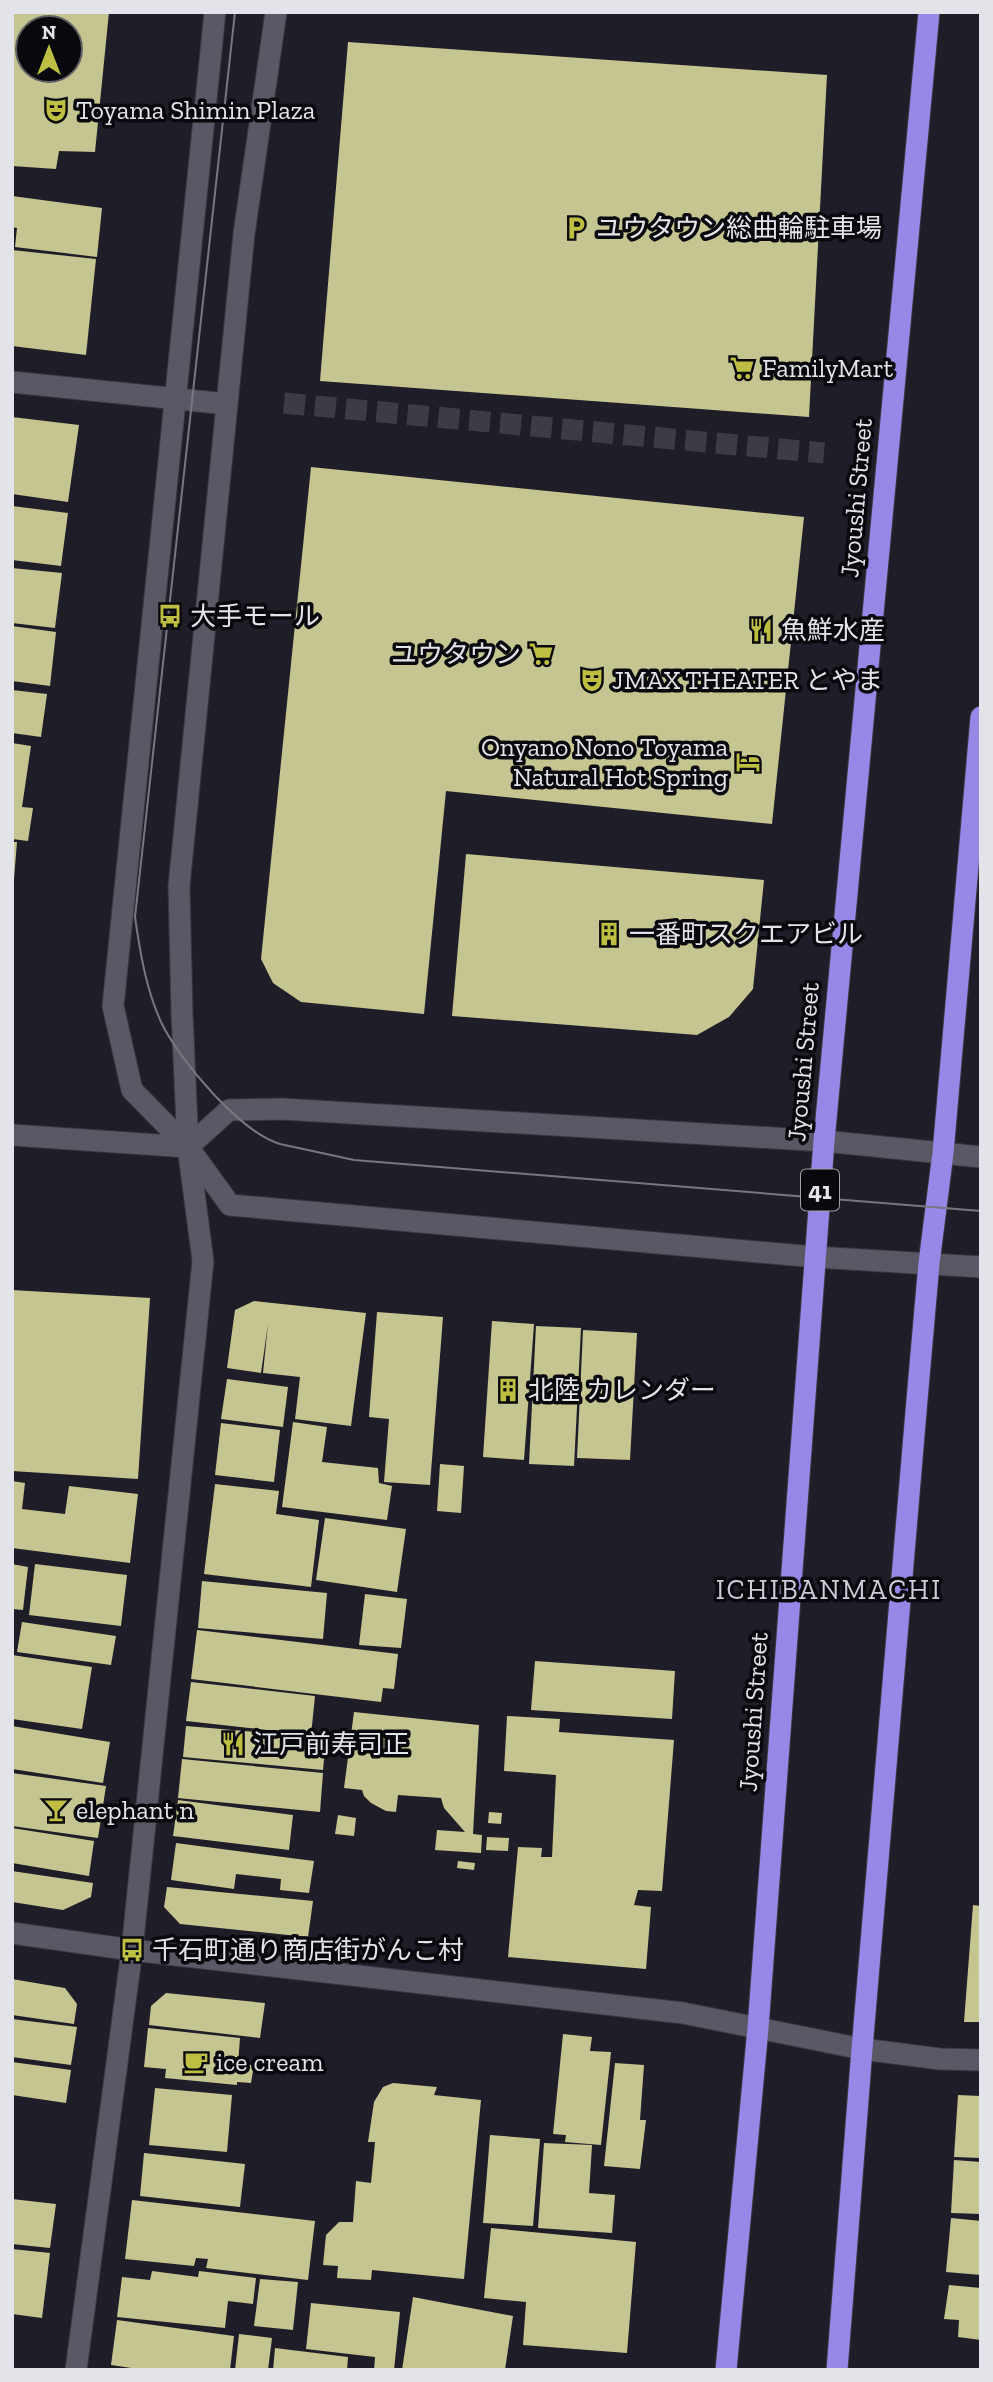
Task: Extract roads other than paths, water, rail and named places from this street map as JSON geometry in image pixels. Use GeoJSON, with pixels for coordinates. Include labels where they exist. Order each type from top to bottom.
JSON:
{"type":"FeatureCollection","features":[{"type":"Feature","properties":{"kind":"highway","name":"Jyoushi Street"},"geometry":{"type":"LineString","coordinates":[[726,2370],[758,2028],[824,1141],[929,12]]}},
{"type":"Feature","properties":{"kind":"highway"},"geometry":{"type":"LineString","coordinates":[[837,2370],[929,1263],[943,1153],[981,717]]}},
{"type":"Feature","properties":{"kind":"street"},"geometry":{"type":"LineString","coordinates":[[215,12],[113,1006],[132,1090],[188,1147],[230,1205],[815,1257],[981,1267]]}},
{"type":"Feature","properties":{"kind":"street"},"geometry":{"type":"LineString","coordinates":[[76,2370],[132,1950],[203,1261],[188,1147],[179,886],[244,234],[276,12]]}},
{"type":"Feature","properties":{"kind":"street"},"geometry":{"type":"LineString","coordinates":[[12,382],[227,404]]}},
{"type":"Feature","properties":{"kind":"street"},"geometry":{"type":"LineString","coordinates":[[12,1135],[188,1147],[229,1111],[282,1109],[824,1141],[981,1157]]}},
{"type":"Feature","properties":{"kind":"street"},"geometry":{"type":"LineString","coordinates":[[12,1933],[132,1950],[683,2013],[862,2049],[940,2059],[981,2060]]}},
{"type":"Feature","properties":{"kind":"tunnel"},"geometry":{"type":"LineString","coordinates":[[284,403],[824,453]]}},
{"type":"Feature","properties":{"kind":"tram line"},"geometry":{"type":"LineString","coordinates":[[235,12],[135,917],[148,984],[161,1022],[170,1038],[212,1093],[264,1137],[280,1144],[354,1160],[981,1211]]}},
{"type":"Feature","properties":{"kind":"place","name":"Toyama Shimin Plaza"},"geometry":{"type":"Point","coordinates":[56,110]}},
{"type":"Feature","properties":{"kind":"place","name":"ユウタウン総曲輪駐車場"},"geometry":{"type":"Point","coordinates":[576,228]}},
{"type":"Feature","properties":{"kind":"place","name":"FamilyMart"},"geometry":{"type":"Point","coordinates":[742,368]}},
{"type":"Feature","properties":{"kind":"place","name":"大手モール"},"geometry":{"type":"Point","coordinates":[170,616]}},
{"type":"Feature","properties":{"kind":"place","name":"魚鮮水産"},"geometry":{"type":"Point","coordinates":[761,630]}},
{"type":"Feature","properties":{"kind":"place","name":"ユウタウン"},"geometry":{"type":"Point","coordinates":[541,654]}},
{"type":"Feature","properties":{"kind":"place","name":"JMAX THEATER とやま"},"geometry":{"type":"Point","coordinates":[592,680]}},
{"type":"Feature","properties":{"kind":"place","name":"Onyano Nono Toyama Natural Hot Spring"},"geometry":{"type":"Point","coordinates":[748,762]}},
{"type":"Feature","properties":{"kind":"place","name":"一番町スクエアビル"},"geometry":{"type":"Point","coordinates":[609,934]}},
{"type":"Feature","properties":{"kind":"place","name":"北陸 カレンダー"},"geometry":{"type":"Point","coordinates":[508,1390]}},
{"type":"Feature","properties":{"kind":"place","name":"江戸前寿司正"},"geometry":{"type":"Point","coordinates":[233,1744]}},
{"type":"Feature","properties":{"kind":"place","name":"elephant n"},"geometry":{"type":"Point","coordinates":[56,1810]}},
{"type":"Feature","properties":{"kind":"place","name":"千石町通り商店街がんこ村"},"geometry":{"type":"Point","coordinates":[132,1950]}},
{"type":"Feature","properties":{"kind":"place","name":"ice cream"},"geometry":{"type":"Point","coordinates":[196,2062]}},
{"type":"Feature","properties":{"kind":"district","name":"ICHIBANMACHI"},"geometry":{"type":"Point","coordinates":[829,1589]}}]}
